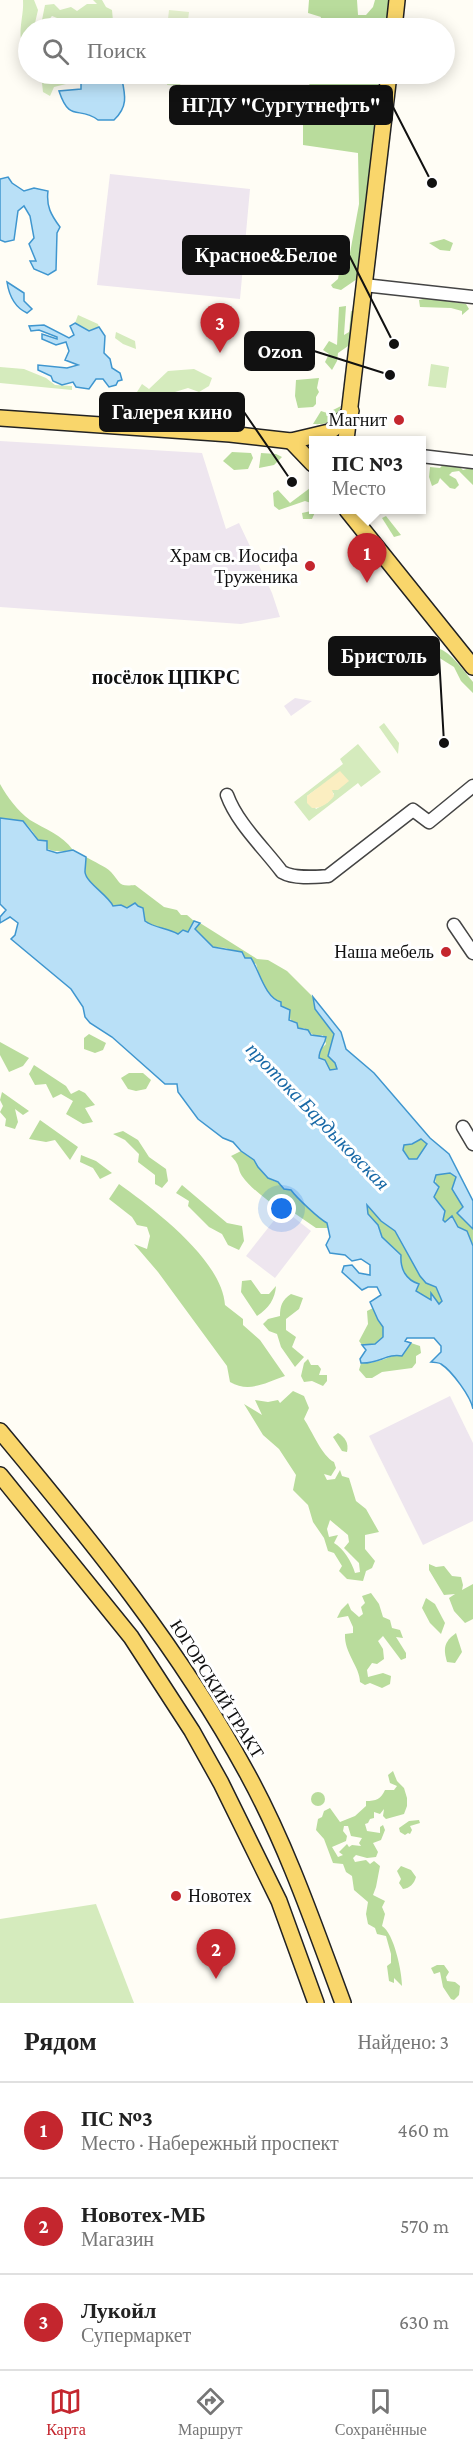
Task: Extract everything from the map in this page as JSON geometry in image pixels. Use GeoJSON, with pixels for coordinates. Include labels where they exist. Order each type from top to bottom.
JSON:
{"type":"FeatureCollection","features":[{"type":"Feature","properties":{"kind":"main road"},"geometry":{"type":"LineString","coordinates":[[395,18],[397,0]]}},
{"type":"Feature","properties":{"kind":"main road"},"geometry":{"type":"LineString","coordinates":[[347,436],[388,84]]}},
{"type":"Feature","properties":{"kind":"main road"},"geometry":{"type":"LineString","coordinates":[[312,436],[329,432],[351,411]]}},
{"type":"Feature","properties":{"kind":"main road"},"geometry":{"type":"LineString","coordinates":[[0,418],[230,434],[291,441],[309,437]]}},
{"type":"Feature","properties":{"kind":"main road"},"geometry":{"type":"LineString","coordinates":[[291,441],[309,460]]}},
{"type":"Feature","properties":{"kind":"main road"},"geometry":{"type":"LineString","coordinates":[[350,514],[473,667]]}},
{"type":"Feature","properties":{"kind":"main road","name":"ЮГОРСКИЙ ТРАКТ"},"geometry":{"type":"LineString","coordinates":[[0,1431],[119,1576],[170,1646],[236,1755],[281,1841],[343,2003]]}},
{"type":"Feature","properties":{"kind":"main road"},"geometry":{"type":"LineString","coordinates":[[0,1475],[131,1637],[192,1731],[221,1783],[279,1901],[316,2003]]}},
{"type":"Feature","properties":{"kind":"street"},"geometry":{"type":"LineString","coordinates":[[364,285],[473,297]]}},
{"type":"Feature","properties":{"kind":"street"},"geometry":{"type":"LineString","coordinates":[[291,441],[309,443]]}},
{"type":"Feature","properties":{"kind":"street"},"geometry":{"type":"LineString","coordinates":[[426,457],[473,462]]}},
{"type":"Feature","properties":{"kind":"street"},"geometry":{"type":"LineString","coordinates":[[227,795],[245,825],[282,872],[288,875],[321,877],[328,876],[413,810],[429,822],[473,786]]}},
{"type":"Feature","properties":{"kind":"street"},"geometry":{"type":"LineString","coordinates":[[454,926],[473,953]]}},
{"type":"Feature","properties":{"kind":"street"},"geometry":{"type":"LineString","coordinates":[[464,1127],[473,1144]]}},
{"type":"Feature","properties":{"kind":"shaded area"},"geometry":{"type":"Polygon","coordinates":[[[110,174],[250,189],[240,299],[97,285],[110,174]]]}},
{"type":"Feature","properties":{"kind":"shaded area"},"geometry":{"type":"Polygon","coordinates":[[[0,441],[202,453],[226,529],[239,523],[272,593],[280,617],[241,624],[0,607],[0,441]]]}},
{"type":"Feature","properties":{"kind":"shaded area"},"geometry":{"type":"Polygon","coordinates":[[[295,698],[312,701],[291,716],[284,706],[295,698]]]}},
{"type":"Feature","properties":{"kind":"shaded area"},"geometry":{"type":"Polygon","coordinates":[[[283,1209],[311,1231],[275,1278],[246,1256],[283,1209]]]}},
{"type":"Feature","properties":{"kind":"shaded area"},"geometry":{"type":"Polygon","coordinates":[[[450,1396],[473,1443],[473,1521],[423,1545],[369,1436],[450,1396]]]}},
{"type":"Feature","properties":{"kind":"green space"},"geometry":{"type":"Polygon","coordinates":[[[23,0],[34,0],[38,10],[36,18],[22,18],[23,0]]]}},
{"type":"Feature","properties":{"kind":"green space"},"geometry":{"type":"Polygon","coordinates":[[[93,0],[102,0],[106,7],[112,10],[113,18],[57,18],[52,16],[42,18],[45,5],[54,4],[60,10],[71,7],[77,11],[87,4],[97,4],[93,0]]]}},
{"type":"Feature","properties":{"kind":"green space"},"geometry":{"type":"Polygon","coordinates":[[[309,0],[357,0],[358,15],[366,15],[373,7],[375,0],[391,0],[388,18],[321,18],[308,13],[309,0]]]}},
{"type":"Feature","properties":{"kind":"green space"},"geometry":{"type":"Polygon","coordinates":[[[169,10],[189,12],[188,18],[168,18],[169,10]]]}},
{"type":"Feature","properties":{"kind":"green space"},"geometry":{"type":"Polygon","coordinates":[[[42,84],[66,84],[54,87],[50,96],[43,92],[42,84]]]}},
{"type":"Feature","properties":{"kind":"green space"},"geometry":{"type":"Polygon","coordinates":[[[309,84],[381,84],[368,224],[362,233],[363,244],[359,252],[361,265],[357,279],[341,290],[331,285],[338,279],[342,255],[350,253],[359,204],[358,153],[303,145],[303,119],[308,106],[309,84]]]}},
{"type":"Feature","properties":{"kind":"green space"},"geometry":{"type":"Polygon","coordinates":[[[444,239],[453,243],[450,251],[440,250],[429,243],[444,239]]]}},
{"type":"Feature","properties":{"kind":"green space"},"geometry":{"type":"Polygon","coordinates":[[[427,298],[466,304],[469,309],[462,315],[462,311],[451,308],[420,307],[419,300],[427,298]]]}},
{"type":"Feature","properties":{"kind":"green space"},"geometry":{"type":"Polygon","coordinates":[[[346,306],[344,335],[349,332],[351,311],[355,312],[351,344],[338,353],[332,370],[325,362],[329,354],[323,350],[329,341],[337,345],[339,307],[346,306]]]}},
{"type":"Feature","properties":{"kind":"green space"},"geometry":{"type":"Polygon","coordinates":[[[78,315],[98,324],[99,327],[89,331],[75,323],[78,315]]]}},
{"type":"Feature","properties":{"kind":"green space"},"geometry":{"type":"Polygon","coordinates":[[[116,332],[135,341],[136,349],[115,338],[116,332]]]}},
{"type":"Feature","properties":{"kind":"green space"},"geometry":{"type":"Polygon","coordinates":[[[431,364],[449,367],[446,388],[428,386],[431,364]]]}},
{"type":"Feature","properties":{"kind":"green space"},"geometry":{"type":"Polygon","coordinates":[[[0,367],[24,369],[46,378],[55,385],[72,386],[72,390],[0,383],[0,367]]]}},
{"type":"Feature","properties":{"kind":"green space"},"geometry":{"type":"Polygon","coordinates":[[[194,369],[212,378],[209,386],[199,392],[188,388],[162,396],[139,398],[137,392],[142,384],[149,389],[168,371],[194,369]]]}},
{"type":"Feature","properties":{"kind":"green space"},"geometry":{"type":"Polygon","coordinates":[[[319,378],[316,404],[313,407],[298,408],[295,396],[296,380],[319,378]]]}},
{"type":"Feature","properties":{"kind":"green space"},"geometry":{"type":"Polygon","coordinates":[[[341,406],[331,421],[313,424],[321,411],[327,413],[341,406]]]}},
{"type":"Feature","properties":{"kind":"green space"},"geometry":{"type":"Polygon","coordinates":[[[232,452],[251,453],[253,458],[248,469],[234,470],[223,461],[232,452]]]}},
{"type":"Feature","properties":{"kind":"green space"},"geometry":{"type":"Polygon","coordinates":[[[261,453],[276,454],[282,457],[274,465],[259,468],[261,453]]]}},
{"type":"Feature","properties":{"kind":"green space"},"geometry":{"type":"Polygon","coordinates":[[[444,463],[458,465],[463,470],[473,467],[473,485],[459,471],[449,475],[456,479],[459,485],[455,489],[450,488],[440,478],[438,483],[432,486],[429,477],[430,467],[440,468],[444,463]]]}},
{"type":"Feature","properties":{"kind":"green space"},"geometry":{"type":"Polygon","coordinates":[[[309,489],[309,502],[305,501],[279,510],[274,506],[273,493],[278,490],[290,503],[309,489]]]}},
{"type":"Feature","properties":{"kind":"green space"},"geometry":{"type":"Polygon","coordinates":[[[309,511],[309,514],[314,514],[312,519],[303,519],[302,513],[309,511]]]}},
{"type":"Feature","properties":{"kind":"green space"},"geometry":{"type":"Polygon","coordinates":[[[386,516],[401,535],[394,537],[382,518],[386,516]]]}},
{"type":"Feature","properties":{"kind":"green space"},"geometry":{"type":"Polygon","coordinates":[[[438,648],[453,658],[473,682],[473,693],[461,681],[454,667],[438,657],[438,648]]]}},
{"type":"Feature","properties":{"kind":"green space"},"geometry":{"type":"Polygon","coordinates":[[[384,723],[399,743],[398,754],[379,727],[384,723]]]}},
{"type":"Feature","properties":{"kind":"green space"},"geometry":{"type":"Polygon","coordinates":[[[358,744],[381,772],[361,787],[358,783],[309,821],[294,802],[343,764],[340,759],[358,744]],[[318,788],[307,796],[316,809],[328,802],[334,794],[330,789],[318,788]]]}},
{"type":"Feature","properties":{"kind":"green space"},"geometry":{"type":"Polygon","coordinates":[[[0,784],[13,804],[25,816],[59,836],[73,850],[53,851],[42,845],[23,821],[0,818],[0,784]]]}},
{"type":"Feature","properties":{"kind":"green space"},"geometry":{"type":"Polygon","coordinates":[[[86,857],[109,870],[123,885],[135,885],[164,907],[177,910],[181,915],[187,915],[194,921],[188,932],[178,934],[145,921],[143,908],[113,906],[87,876],[86,857]]]}},
{"type":"Feature","properties":{"kind":"green space"},"geometry":{"type":"Polygon","coordinates":[[[200,923],[257,959],[268,960],[287,971],[313,997],[315,1009],[334,1034],[328,1056],[337,1069],[330,1070],[319,1058],[319,1051],[326,1044],[323,1035],[316,1037],[304,1028],[298,1028],[262,985],[256,964],[226,948],[213,947],[195,929],[200,923]]]}},
{"type":"Feature","properties":{"kind":"green space"},"geometry":{"type":"Polygon","coordinates":[[[89,1034],[106,1043],[103,1050],[95,1053],[84,1049],[84,1038],[89,1034]]]}},
{"type":"Feature","properties":{"kind":"green space"},"geometry":{"type":"Polygon","coordinates":[[[0,1042],[29,1058],[23,1066],[9,1072],[0,1055],[0,1042]]]}},
{"type":"Feature","properties":{"kind":"green space"},"geometry":{"type":"Polygon","coordinates":[[[34,1065],[66,1086],[71,1094],[79,1090],[85,1093],[95,1105],[85,1108],[93,1122],[83,1124],[66,1114],[73,1101],[61,1094],[53,1098],[46,1084],[35,1085],[29,1074],[34,1065]]]}},
{"type":"Feature","properties":{"kind":"green space"},"geometry":{"type":"Polygon","coordinates":[[[129,1073],[143,1073],[151,1080],[146,1089],[136,1091],[128,1089],[121,1078],[129,1073]]]}},
{"type":"Feature","properties":{"kind":"green space"},"geometry":{"type":"Polygon","coordinates":[[[2,1092],[29,1111],[23,1115],[15,1109],[18,1122],[15,1129],[5,1126],[6,1119],[0,1112],[3,1106],[0,1100],[2,1092]]]}},
{"type":"Feature","properties":{"kind":"green space"},"geometry":{"type":"Polygon","coordinates":[[[40,1120],[78,1147],[70,1160],[55,1140],[46,1142],[29,1139],[40,1120]]]}},
{"type":"Feature","properties":{"kind":"green space"},"geometry":{"type":"Polygon","coordinates":[[[123,1131],[138,1140],[149,1157],[166,1169],[168,1181],[162,1188],[155,1184],[155,1175],[138,1162],[139,1154],[125,1140],[113,1134],[123,1131]]]}},
{"type":"Feature","properties":{"kind":"green space"},"geometry":{"type":"Polygon","coordinates":[[[421,1139],[427,1144],[417,1159],[409,1159],[403,1150],[404,1144],[412,1144],[421,1139]]]}},
{"type":"Feature","properties":{"kind":"green space"},"geometry":{"type":"Polygon","coordinates":[[[241,1151],[255,1161],[268,1178],[290,1188],[327,1223],[328,1228],[316,1228],[284,1206],[278,1209],[254,1190],[242,1176],[231,1156],[241,1151]]]}},
{"type":"Feature","properties":{"kind":"green space"},"geometry":{"type":"Polygon","coordinates":[[[81,1155],[96,1161],[112,1173],[100,1179],[93,1168],[80,1162],[81,1155]]]}},
{"type":"Feature","properties":{"kind":"green space"},"geometry":{"type":"Polygon","coordinates":[[[450,1173],[456,1177],[459,1201],[463,1208],[458,1213],[473,1229],[473,1246],[467,1231],[458,1228],[452,1217],[444,1222],[443,1220],[434,1198],[436,1175],[450,1173]]]}},
{"type":"Feature","properties":{"kind":"green space"},"geometry":{"type":"Polygon","coordinates":[[[119,1184],[167,1221],[199,1254],[221,1288],[225,1305],[243,1319],[243,1325],[260,1340],[285,1376],[250,1387],[230,1382],[227,1366],[158,1272],[134,1244],[147,1249],[150,1236],[147,1227],[137,1225],[132,1217],[109,1199],[119,1184]]]}},
{"type":"Feature","properties":{"kind":"green space"},"geometry":{"type":"Polygon","coordinates":[[[182,1185],[227,1223],[242,1226],[244,1241],[239,1250],[228,1245],[222,1234],[209,1227],[188,1206],[189,1201],[176,1193],[182,1185]]]}},
{"type":"Feature","properties":{"kind":"green space"},"geometry":{"type":"Polygon","coordinates":[[[367,1204],[381,1221],[395,1231],[426,1283],[436,1287],[442,1301],[439,1305],[431,1295],[431,1300],[415,1291],[414,1282],[403,1273],[395,1251],[382,1237],[378,1225],[368,1214],[367,1204]]]}},
{"type":"Feature","properties":{"kind":"green space"},"geometry":{"type":"Polygon","coordinates":[[[251,1280],[261,1294],[269,1294],[276,1286],[271,1303],[257,1316],[241,1292],[242,1281],[251,1280]]]}},
{"type":"Feature","properties":{"kind":"green space"},"geometry":{"type":"Polygon","coordinates":[[[291,1294],[303,1298],[299,1309],[286,1319],[286,1330],[296,1337],[292,1347],[304,1357],[295,1367],[281,1347],[277,1334],[269,1331],[263,1324],[268,1319],[280,1316],[282,1304],[291,1294]]]}},
{"type":"Feature","properties":{"kind":"green space"},"geometry":{"type":"Polygon","coordinates":[[[373,1308],[384,1327],[383,1337],[375,1344],[362,1345],[359,1341],[368,1324],[367,1311],[373,1308]]]}},
{"type":"Feature","properties":{"kind":"green space"},"geometry":{"type":"Polygon","coordinates":[[[411,1343],[420,1346],[421,1353],[416,1356],[416,1363],[412,1368],[382,1372],[372,1378],[366,1378],[359,1370],[361,1363],[388,1358],[411,1343]]]}},
{"type":"Feature","properties":{"kind":"green space"},"geometry":{"type":"Polygon","coordinates":[[[308,1359],[311,1365],[318,1365],[321,1369],[319,1375],[327,1375],[327,1381],[323,1386],[312,1381],[304,1382],[301,1376],[304,1363],[308,1359]]]}},
{"type":"Feature","properties":{"kind":"green space"},"geometry":{"type":"Polygon","coordinates":[[[293,1391],[304,1396],[309,1408],[304,1419],[321,1449],[334,1462],[336,1468],[331,1476],[324,1474],[327,1480],[335,1479],[340,1470],[342,1476],[349,1478],[356,1501],[366,1509],[379,1532],[365,1535],[365,1549],[375,1561],[372,1568],[366,1571],[363,1581],[347,1579],[339,1571],[342,1566],[334,1553],[328,1551],[324,1538],[313,1522],[308,1505],[293,1490],[296,1475],[279,1449],[263,1435],[244,1404],[262,1415],[255,1400],[268,1402],[278,1400],[280,1403],[293,1391]],[[330,1520],[327,1529],[329,1537],[338,1535],[334,1543],[347,1556],[355,1573],[360,1572],[359,1563],[344,1548],[349,1542],[348,1535],[330,1520]]]}},
{"type":"Feature","properties":{"kind":"green space"},"geometry":{"type":"Polygon","coordinates":[[[338,1433],[346,1441],[347,1452],[342,1451],[333,1437],[338,1433]]]}},
{"type":"Feature","properties":{"kind":"green space"},"geometry":{"type":"Polygon","coordinates":[[[429,1564],[436,1567],[444,1566],[452,1576],[461,1577],[462,1590],[473,1584],[473,1619],[465,1623],[454,1611],[449,1598],[455,1594],[444,1595],[429,1570],[429,1564]]]}},
{"type":"Feature","properties":{"kind":"green space"},"geometry":{"type":"Polygon","coordinates":[[[371,1593],[379,1604],[383,1617],[390,1620],[392,1628],[400,1630],[403,1638],[396,1637],[406,1653],[406,1658],[401,1660],[383,1636],[378,1641],[383,1649],[384,1659],[377,1664],[372,1663],[367,1670],[368,1677],[383,1673],[391,1676],[390,1684],[382,1688],[360,1682],[358,1671],[345,1641],[345,1634],[353,1633],[353,1627],[348,1616],[337,1618],[348,1603],[351,1610],[359,1617],[363,1614],[361,1607],[365,1603],[362,1596],[371,1593]]]}},
{"type":"Feature","properties":{"kind":"green space"},"geometry":{"type":"Polygon","coordinates":[[[426,1598],[435,1604],[445,1623],[441,1634],[430,1623],[422,1608],[426,1598]]]}},
{"type":"Feature","properties":{"kind":"green space"},"geometry":{"type":"Polygon","coordinates":[[[456,1633],[462,1652],[455,1663],[447,1662],[446,1646],[449,1639],[456,1633]]]}},
{"type":"Feature","properties":{"kind":"green space"},"geometry":{"type":"Polygon","coordinates":[[[393,1771],[397,1781],[404,1788],[407,1806],[404,1814],[386,1819],[383,1816],[384,1809],[380,1814],[374,1812],[374,1818],[365,1824],[367,1831],[380,1833],[380,1827],[383,1825],[385,1830],[381,1840],[373,1843],[378,1852],[376,1857],[367,1858],[356,1855],[353,1858],[355,1862],[366,1860],[370,1864],[374,1861],[380,1866],[373,1895],[385,1901],[382,1907],[385,1914],[382,1926],[394,1944],[402,1986],[394,1978],[394,1983],[389,1981],[387,1966],[391,1963],[391,1954],[386,1936],[377,1934],[375,1928],[368,1924],[366,1914],[368,1902],[354,1890],[352,1876],[346,1872],[343,1864],[333,1863],[324,1839],[316,1830],[318,1819],[322,1817],[324,1811],[330,1808],[340,1822],[355,1816],[366,1806],[366,1801],[378,1799],[385,1790],[394,1790],[397,1786],[390,1783],[388,1775],[393,1771]],[[344,1826],[343,1831],[347,1836],[346,1841],[332,1847],[338,1857],[343,1855],[339,1852],[347,1844],[349,1847],[361,1846],[359,1843],[362,1838],[351,1836],[348,1826],[344,1826]]]}},
{"type":"Feature","properties":{"kind":"green space"},"geometry":{"type":"Polygon","coordinates":[[[318,1792],[323,1794],[325,1799],[323,1804],[318,1806],[313,1804],[311,1799],[313,1794],[318,1792]]]}},
{"type":"Feature","properties":{"kind":"green space"},"geometry":{"type":"Polygon","coordinates":[[[419,1820],[420,1823],[410,1826],[412,1830],[410,1834],[405,1835],[400,1832],[399,1828],[409,1821],[419,1820]]]}},
{"type":"Feature","properties":{"kind":"green space"},"geometry":{"type":"Polygon","coordinates":[[[401,1866],[411,1870],[416,1877],[408,1888],[403,1889],[399,1883],[401,1879],[397,1871],[401,1866]]]}},
{"type":"Feature","properties":{"kind":"green space"},"geometry":{"type":"Polygon","coordinates":[[[96,1904],[134,2003],[0,2003],[0,1919],[96,1904]]]}},
{"type":"Feature","properties":{"kind":"green space"},"geometry":{"type":"Polygon","coordinates":[[[444,1965],[449,1972],[446,1977],[447,1981],[455,1982],[460,1986],[459,1995],[454,2000],[443,1987],[440,1972],[434,1974],[431,1968],[444,1965]]]}},
{"type":"Feature","properties":{"kind":"sand"},"geometry":{"type":"Polygon","coordinates":[[[340,771],[349,781],[338,790],[332,790],[334,796],[327,803],[318,808],[312,808],[307,803],[307,796],[340,771]]]}},
{"type":"Feature","properties":{"kind":"water"},"geometry":{"type":"Polygon","coordinates":[[[81,84],[122,84],[125,99],[122,110],[114,120],[98,120],[71,111],[59,91],[81,89],[81,84]]]}},
{"type":"Feature","properties":{"kind":"water"},"geometry":{"type":"Polygon","coordinates":[[[8,177],[12,183],[24,191],[34,188],[48,191],[50,210],[60,227],[57,233],[56,270],[48,275],[34,269],[30,261],[36,261],[29,244],[34,238],[30,216],[24,206],[18,211],[14,240],[5,242],[0,240],[0,179],[8,177]]]}},
{"type":"Feature","properties":{"kind":"water"},"geometry":{"type":"Polygon","coordinates":[[[7,282],[24,293],[24,301],[32,309],[27,313],[13,300],[7,282]]]}},
{"type":"Feature","properties":{"kind":"water"},"geometry":{"type":"Polygon","coordinates":[[[75,323],[89,331],[99,327],[105,336],[104,353],[110,359],[112,368],[120,373],[122,380],[116,385],[109,387],[103,379],[96,379],[89,389],[76,387],[73,382],[62,385],[53,381],[51,376],[38,370],[38,365],[67,368],[78,365],[65,360],[69,351],[66,342],[56,345],[42,339],[42,334],[57,339],[57,337],[39,330],[31,331],[29,326],[44,325],[69,338],[74,335],[70,326],[75,323]]]}},
{"type":"Feature","properties":{"kind":"water","name":"протока Бардыковская"},"geometry":{"type":"Polygon","coordinates":[[[0,818],[23,821],[38,840],[47,841],[47,850],[57,853],[73,850],[86,857],[86,876],[113,906],[121,905],[127,908],[135,903],[143,908],[145,921],[178,934],[183,930],[188,932],[194,921],[200,923],[195,929],[213,947],[242,952],[245,958],[251,958],[271,995],[281,1002],[281,1006],[290,1010],[289,1020],[297,1023],[298,1028],[308,1030],[311,1035],[326,1037],[319,1058],[325,1060],[330,1070],[337,1069],[328,1056],[334,1034],[315,1009],[313,997],[341,1032],[346,1049],[374,1073],[430,1138],[449,1154],[473,1201],[473,1229],[457,1213],[463,1207],[452,1189],[456,1177],[450,1173],[436,1175],[434,1182],[439,1187],[434,1197],[445,1211],[443,1220],[445,1222],[452,1216],[458,1227],[467,1231],[473,1246],[473,1409],[465,1391],[450,1372],[440,1364],[431,1362],[441,1352],[441,1346],[434,1338],[407,1338],[405,1341],[411,1343],[402,1356],[397,1355],[361,1363],[360,1359],[366,1350],[362,1345],[375,1344],[383,1337],[383,1327],[370,1302],[381,1295],[377,1287],[362,1290],[342,1272],[344,1266],[352,1265],[359,1273],[370,1275],[370,1265],[361,1259],[352,1261],[345,1255],[330,1253],[326,1245],[330,1237],[327,1223],[291,1190],[284,1189],[278,1182],[268,1178],[254,1160],[233,1142],[223,1138],[198,1119],[178,1092],[177,1084],[165,1084],[112,1037],[90,1023],[71,989],[11,939],[15,935],[18,923],[10,917],[0,923],[0,917],[6,910],[0,904],[0,818]],[[421,1139],[404,1145],[403,1150],[409,1159],[417,1159],[427,1144],[421,1139]],[[367,1205],[368,1214],[378,1225],[382,1237],[401,1255],[405,1273],[419,1284],[416,1291],[431,1300],[431,1293],[439,1304],[442,1301],[436,1287],[426,1283],[420,1276],[395,1231],[381,1221],[367,1205]]]}},
{"type":"Feature","properties":{"kind":"place","name":"НГДУ \"Сургутнефть\""},"geometry":{"type":"Point","coordinates":[432,183]}},
{"type":"Feature","properties":{"kind":"place","name":"Красное&Белое"},"geometry":{"type":"Point","coordinates":[394,344]}},
{"type":"Feature","properties":{"kind":"place","name":"Лукойл"},"geometry":{"type":"Point","coordinates":[220,353]}},
{"type":"Feature","properties":{"kind":"place","name":"Ozon"},"geometry":{"type":"Point","coordinates":[390,375]}},
{"type":"Feature","properties":{"kind":"place","name":"Магнит"},"geometry":{"type":"Point","coordinates":[399,420]}},
{"type":"Feature","properties":{"kind":"place","name":"Галерея кино"},"geometry":{"type":"Point","coordinates":[292,482]}},
{"type":"Feature","properties":{"kind":"place","name":"Храм св. Иосифа Труженика"},"geometry":{"type":"Point","coordinates":[310,566]}},
{"type":"Feature","properties":{"kind":"place","name":"ПС №3"},"geometry":{"type":"Point","coordinates":[367,583]}},
{"type":"Feature","properties":{"kind":"place","name":"Бристоль"},"geometry":{"type":"Point","coordinates":[444,743]}},
{"type":"Feature","properties":{"kind":"place","name":"Наша мебель"},"geometry":{"type":"Point","coordinates":[446,952]}},
{"type":"Feature","properties":{"kind":"place","name":"Новотех"},"geometry":{"type":"Point","coordinates":[176,1896]}},
{"type":"Feature","properties":{"kind":"place","name":"Новотех-МБ"},"geometry":{"type":"Point","coordinates":[216,1979]}},
{"type":"Feature","properties":{"kind":"district","name":"посёлок ЦПКРС"},"geometry":{"type":"Point","coordinates":[166,677]}}]}
